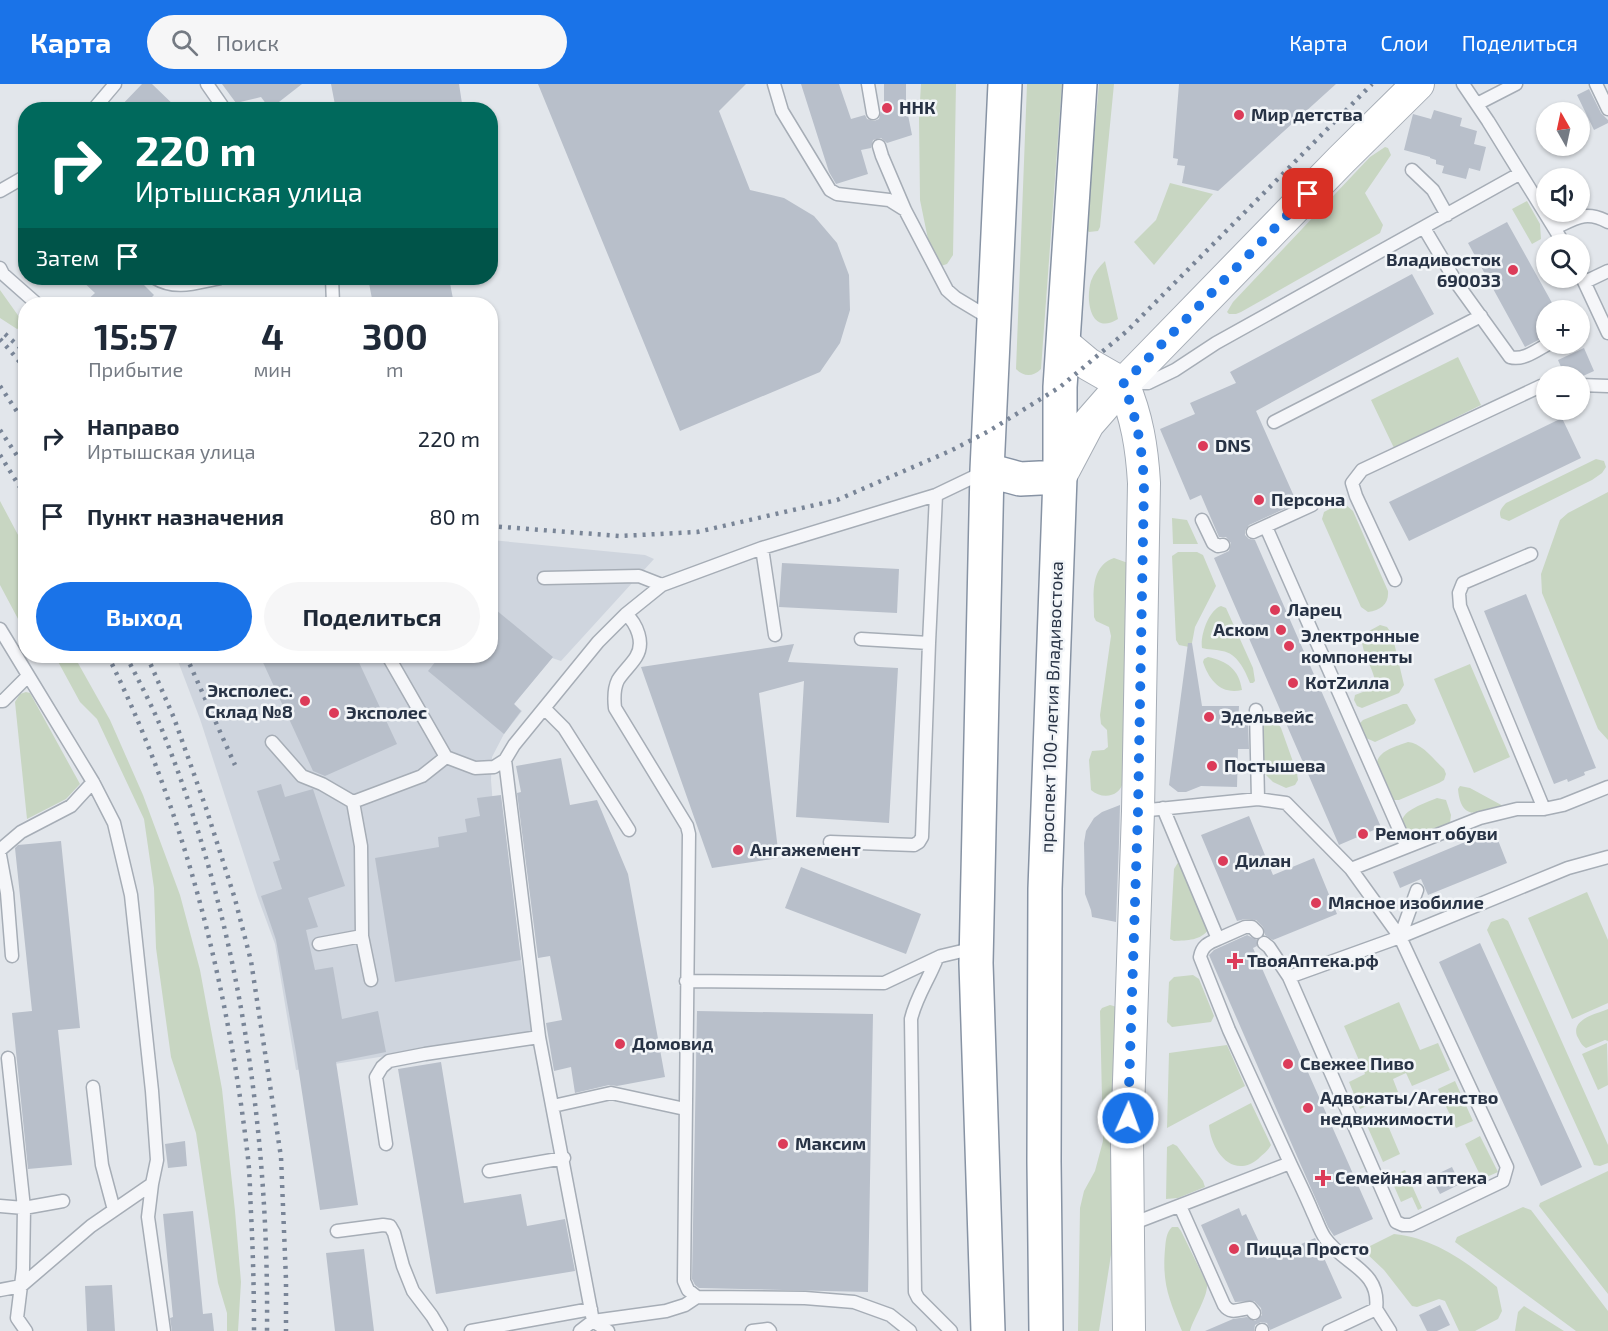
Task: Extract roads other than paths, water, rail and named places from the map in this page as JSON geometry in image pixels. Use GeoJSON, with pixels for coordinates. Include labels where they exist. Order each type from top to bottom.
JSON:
{"type":"FeatureCollection","features":[{"type":"Feature","properties":{"kind":"highway"},"geometry":{"type":"LineString","coordinates":[[988,1331],[976,948],[987,470],[1005,84]]}},
{"type":"Feature","properties":{"kind":"highway","name":"проспект 100-летия Владивостока"},"geometry":{"type":"LineString","coordinates":[[1046,1331],[1045,889],[1060,477],[1060,387],[1080,84]]}},
{"type":"Feature","properties":{"kind":"highway"},"geometry":{"type":"LineString","coordinates":[[987,470],[1020,479],[1060,477]]}},
{"type":"Feature","properties":{"kind":"main road"},"geometry":{"type":"LineString","coordinates":[[1060,477],[1088,424],[1123,384],[1418,84]]}},
{"type":"Feature","properties":{"kind":"main road"},"geometry":{"type":"LineString","coordinates":[[1063,343],[1088,364],[1123,384],[1134,410],[1144,483],[1151,810],[1128,1129],[1129,1331]]}},
{"type":"Feature","properties":{"kind":"lane"},"geometry":{"type":"LineString","coordinates":[[100,102],[115,84]]}},
{"type":"Feature","properties":{"kind":"lane"},"geometry":{"type":"LineString","coordinates":[[207,84],[219,102]]}},
{"type":"Feature","properties":{"kind":"lane"},"geometry":{"type":"LineString","coordinates":[[774,84],[783,111],[830,190],[837,194],[889,200],[905,210]]}},
{"type":"Feature","properties":{"kind":"lane"},"geometry":{"type":"LineString","coordinates":[[868,84],[873,113]]}},
{"type":"Feature","properties":{"kind":"lane"},"geometry":{"type":"LineString","coordinates":[[1463,84],[1558,234]]}},
{"type":"Feature","properties":{"kind":"lane"},"geometry":{"type":"LineString","coordinates":[[1477,104],[1516,84]]}},
{"type":"Feature","properties":{"kind":"lane"},"geometry":{"type":"LineString","coordinates":[[1596,84],[1608,109]]}},
{"type":"Feature","properties":{"kind":"lane"},"geometry":{"type":"LineString","coordinates":[[879,146],[905,210],[947,291],[994,321]]}},
{"type":"Feature","properties":{"kind":"lane"},"geometry":{"type":"LineString","coordinates":[[1412,170],[1433,190],[1447,215]]}},
{"type":"Feature","properties":{"kind":"lane"},"geometry":{"type":"LineString","coordinates":[[1123,384],[1148,383],[1175,370],[1216,343],[1519,174]]}},
{"type":"Feature","properties":{"kind":"lane"},"geometry":{"type":"LineString","coordinates":[[0,191],[18,181]]}},
{"type":"Feature","properties":{"kind":"lane"},"geometry":{"type":"LineString","coordinates":[[1555,228],[1584,215],[1598,217],[1608,222]]}},
{"type":"Feature","properties":{"kind":"lane"},"geometry":{"type":"LineString","coordinates":[[1424,228],[1458,285],[1510,357],[1515,359],[1536,350]]}},
{"type":"Feature","properties":{"kind":"lane"},"geometry":{"type":"LineString","coordinates":[[0,268],[3,274],[29,297]]}},
{"type":"Feature","properties":{"kind":"lane"},"geometry":{"type":"LineString","coordinates":[[1590,276],[1608,271]]}},
{"type":"Feature","properties":{"kind":"lane"},"geometry":{"type":"LineString","coordinates":[[1587,288],[1608,333]]}},
{"type":"Feature","properties":{"kind":"lane"},"geometry":{"type":"LineString","coordinates":[[1274,422],[1481,316]]}},
{"type":"Feature","properties":{"kind":"lane"},"geometry":{"type":"LineString","coordinates":[[1590,385],[1608,386]]}},
{"type":"Feature","properties":{"kind":"lane"},"geometry":{"type":"LineString","coordinates":[[1395,580],[1356,496],[1352,483],[1355,476],[1362,470],[1536,388]]}},
{"type":"Feature","properties":{"kind":"lane"},"geometry":{"type":"LineString","coordinates":[[392,663],[446,757],[475,768],[494,767],[505,760],[514,745],[598,642],[626,614],[662,585],[762,548],[936,495],[987,470]]}},
{"type":"Feature","properties":{"kind":"lane"},"geometry":{"type":"LineString","coordinates":[[830,842],[914,845],[922,837],[936,495]]}},
{"type":"Feature","properties":{"kind":"lane"},"geometry":{"type":"LineString","coordinates":[[1253,532],[1312,505]]}},
{"type":"Feature","properties":{"kind":"lane"},"geometry":{"type":"LineString","coordinates":[[1202,520],[1213,543],[1218,546],[1223,545]]}},
{"type":"Feature","properties":{"kind":"lane"},"geometry":{"type":"LineString","coordinates":[[1266,527],[1406,845]]}},
{"type":"Feature","properties":{"kind":"lane"},"geometry":{"type":"LineString","coordinates":[[762,548],[775,635]]}},
{"type":"Feature","properties":{"kind":"lane"},"geometry":{"type":"LineString","coordinates":[[1531,554],[1463,583],[1459,593],[1460,606],[1544,809]]}},
{"type":"Feature","properties":{"kind":"lane"},"geometry":{"type":"LineString","coordinates":[[544,578],[639,576],[662,585]]}},
{"type":"Feature","properties":{"kind":"lane"},"geometry":{"type":"LineString","coordinates":[[626,614],[634,622],[640,636],[638,655],[617,681],[615,708],[687,826],[689,834],[684,1281],[687,1290],[697,1296],[805,1298],[854,1302],[890,1315],[910,1331]]}},
{"type":"Feature","properties":{"kind":"lane"},"geometry":{"type":"LineString","coordinates":[[0,629],[18,659]]}},
{"type":"Feature","properties":{"kind":"lane"},"geometry":{"type":"LineString","coordinates":[[861,639],[929,643]]}},
{"type":"Feature","properties":{"kind":"lane"},"geometry":{"type":"LineString","coordinates":[[20,663],[93,782],[114,823],[131,895],[157,1160],[148,1217],[164,1331]]}},
{"type":"Feature","properties":{"kind":"lane"},"geometry":{"type":"LineString","coordinates":[[0,701],[3,701],[28,676]]}},
{"type":"Feature","properties":{"kind":"lane"},"geometry":{"type":"LineString","coordinates":[[545,709],[564,728],[629,830]]}},
{"type":"Feature","properties":{"kind":"lane"},"geometry":{"type":"LineString","coordinates":[[1257,710],[1258,799]]}},
{"type":"Feature","properties":{"kind":"lane"},"geometry":{"type":"LineString","coordinates":[[272,742],[302,776],[322,784],[353,802],[361,846],[362,936],[371,980]]}},
{"type":"Feature","properties":{"kind":"lane"},"geometry":{"type":"LineString","coordinates":[[353,802],[422,776],[446,757]]}},
{"type":"Feature","properties":{"kind":"lane"},"geometry":{"type":"LineString","coordinates":[[505,760],[540,1037],[592,1315],[608,1331]]}},
{"type":"Feature","properties":{"kind":"lane"},"geometry":{"type":"LineString","coordinates":[[0,850],[21,831],[70,806],[93,782]]}},
{"type":"Feature","properties":{"kind":"lane"},"geometry":{"type":"LineString","coordinates":[[1351,869],[1462,824],[1504,811],[1544,809],[1563,805],[1608,787]]}},
{"type":"Feature","properties":{"kind":"lane"},"geometry":{"type":"LineString","coordinates":[[1218,939],[1151,810],[1258,799],[1286,803],[1351,869],[1400,937],[1507,1167],[1503,1181],[1411,1225],[1396,1222],[1288,977],[1264,943]]}},
{"type":"Feature","properties":{"kind":"lane"},"geometry":{"type":"LineString","coordinates":[[0,855],[7,893],[12,956]]}},
{"type":"Feature","properties":{"kind":"lane"},"geometry":{"type":"LineString","coordinates":[[1288,977],[1400,937],[1568,868],[1608,857]]}},
{"type":"Feature","properties":{"kind":"lane"},"geometry":{"type":"LineString","coordinates":[[1400,937],[1417,890]]}},
{"type":"Feature","properties":{"kind":"lane"},"geometry":{"type":"LineString","coordinates":[[1257,932],[1252,927],[1245,927],[1208,943],[1202,949],[1200,957],[1229,1030],[1324,1238],[1337,1252],[1370,1278],[1376,1294],[1376,1309],[1390,1331]]}},
{"type":"Feature","properties":{"kind":"lane"},"geometry":{"type":"LineString","coordinates":[[319,944],[362,936]]}},
{"type":"Feature","properties":{"kind":"lane"},"geometry":{"type":"LineString","coordinates":[[686,981],[884,983],[937,958],[976,948]]}},
{"type":"Feature","properties":{"kind":"lane"},"geometry":{"type":"LineString","coordinates":[[937,958],[931,975],[914,1004],[911,1019],[915,1292],[918,1298],[951,1331]]}},
{"type":"Feature","properties":{"kind":"lane"},"geometry":{"type":"LineString","coordinates":[[387,1144],[376,1077],[389,1061],[540,1037]]}},
{"type":"Feature","properties":{"kind":"lane"},"geometry":{"type":"LineString","coordinates":[[8,1058],[24,1208],[21,1286],[14,1331]]}},
{"type":"Feature","properties":{"kind":"lane"},"geometry":{"type":"LineString","coordinates":[[93,1087],[102,1166],[114,1210]]}},
{"type":"Feature","properties":{"kind":"lane"},"geometry":{"type":"LineString","coordinates":[[553,1106],[610,1093],[685,1109]]}},
{"type":"Feature","properties":{"kind":"lane"},"geometry":{"type":"LineString","coordinates":[[489,1171],[564,1158]]}},
{"type":"Feature","properties":{"kind":"lane"},"geometry":{"type":"LineString","coordinates":[[1128,1225],[1290,1163]]}},
{"type":"Feature","properties":{"kind":"lane"},"geometry":{"type":"LineString","coordinates":[[0,1290],[21,1286],[91,1226],[152,1184]]}},
{"type":"Feature","properties":{"kind":"lane"},"geometry":{"type":"LineString","coordinates":[[0,1206],[24,1208],[63,1201]]}},
{"type":"Feature","properties":{"kind":"lane"},"geometry":{"type":"LineString","coordinates":[[1180,1206],[1227,1310],[1238,1311],[1250,1308],[1254,1313]]}},
{"type":"Feature","properties":{"kind":"lane"},"geometry":{"type":"LineString","coordinates":[[337,1231],[390,1226],[413,1291],[441,1331]]}},
{"type":"Feature","properties":{"kind":"lane"},"geometry":{"type":"LineString","coordinates":[[471,1331],[592,1315],[666,1311],[685,1305],[697,1296]]}},
{"type":"Feature","properties":{"kind":"lane"},"geometry":{"type":"LineString","coordinates":[[1329,1331],[1376,1309]]}},
{"type":"Feature","properties":{"kind":"lane"},"geometry":{"type":"LineString","coordinates":[[580,1331],[592,1315]]}},
{"type":"Feature","properties":{"kind":"lane"},"geometry":{"type":"LineString","coordinates":[[17,1318],[26,1331]]}},
{"type":"Feature","properties":{"kind":"lane"},"geometry":{"type":"LineString","coordinates":[[752,1331],[770,1331]]}},
{"type":"Feature","properties":{"kind":"railway"},"geometry":{"type":"LineString","coordinates":[[498,527],[620,536],[697,532],[837,500],[950,451],[989,431],[1060,387],[1127,331],[1372,84]]}},
{"type":"Feature","properties":{"kind":"railway"},"geometry":{"type":"LineString","coordinates":[[5,334],[18,346]]}},
{"type":"Feature","properties":{"kind":"railway"},"geometry":{"type":"LineString","coordinates":[[0,339],[18,360]]}},
{"type":"Feature","properties":{"kind":"railway"},"geometry":{"type":"LineString","coordinates":[[0,386],[18,413]]}},
{"type":"Feature","properties":{"kind":"railway"},"geometry":{"type":"LineString","coordinates":[[0,430],[18,457]]}},
{"type":"Feature","properties":{"kind":"railway"},"geometry":{"type":"LineString","coordinates":[[0,455],[18,484]]}},
{"type":"Feature","properties":{"kind":"railway"},"geometry":{"type":"LineString","coordinates":[[111,663],[160,776],[181,838],[215,964],[229,1029],[250,1178],[254,1331]]}},
{"type":"Feature","properties":{"kind":"railway"},"geometry":{"type":"LineString","coordinates":[[130,663],[160,725],[187,797],[210,871],[229,947],[255,1100],[262,1177],[267,1331]]}},
{"type":"Feature","properties":{"kind":"railway"},"geometry":{"type":"LineString","coordinates":[[150,663],[174,718],[206,808],[235,899],[251,961],[281,1157],[286,1331]]}},
{"type":"Feature","properties":{"kind":"railway"},"geometry":{"type":"LineString","coordinates":[[189,663],[235,765]]}},
{"type":"Feature","properties":{"kind":"place","name":"ННК"},"geometry":{"type":"Point","coordinates":[887,108]}},
{"type":"Feature","properties":{"kind":"place","name":"Мир детства"},"geometry":{"type":"Point","coordinates":[1239,115]}},
{"type":"Feature","properties":{"kind":"place","name":"Владивосток 690033"},"geometry":{"type":"Point","coordinates":[1513,270]}},
{"type":"Feature","properties":{"kind":"place","name":"DNS"},"geometry":{"type":"Point","coordinates":[1203,446]}},
{"type":"Feature","properties":{"kind":"place","name":"Персона"},"geometry":{"type":"Point","coordinates":[1259,500]}},
{"type":"Feature","properties":{"kind":"place","name":"Ларец"},"geometry":{"type":"Point","coordinates":[1275,610]}},
{"type":"Feature","properties":{"kind":"place","name":"Аском"},"geometry":{"type":"Point","coordinates":[1281,630]}},
{"type":"Feature","properties":{"kind":"place","name":"Электронные компоненты"},"geometry":{"type":"Point","coordinates":[1289,646]}},
{"type":"Feature","properties":{"kind":"place","name":"КотZилла"},"geometry":{"type":"Point","coordinates":[1293,683]}},
{"type":"Feature","properties":{"kind":"place","name":"Эксполес. Склад №8"},"geometry":{"type":"Point","coordinates":[305,701]}},
{"type":"Feature","properties":{"kind":"place","name":"Эксполес"},"geometry":{"type":"Point","coordinates":[334,713]}},
{"type":"Feature","properties":{"kind":"place","name":"Эдельвейс"},"geometry":{"type":"Point","coordinates":[1209,717]}},
{"type":"Feature","properties":{"kind":"place","name":"Постышева"},"geometry":{"type":"Point","coordinates":[1212,766]}},
{"type":"Feature","properties":{"kind":"place","name":"Ремонт обуви"},"geometry":{"type":"Point","coordinates":[1363,834]}},
{"type":"Feature","properties":{"kind":"place","name":"Ангажемент"},"geometry":{"type":"Point","coordinates":[738,850]}},
{"type":"Feature","properties":{"kind":"place","name":"Дилан"},"geometry":{"type":"Point","coordinates":[1223,861]}},
{"type":"Feature","properties":{"kind":"place","name":"Мясное изобилие"},"geometry":{"type":"Point","coordinates":[1316,903]}},
{"type":"Feature","properties":{"kind":"place","name":"ТвояАптека.рф"},"geometry":{"type":"Point","coordinates":[1235,961]}},
{"type":"Feature","properties":{"kind":"place","name":"Домовид"},"geometry":{"type":"Point","coordinates":[620,1044]}},
{"type":"Feature","properties":{"kind":"place","name":"Свежее Пиво"},"geometry":{"type":"Point","coordinates":[1288,1064]}},
{"type":"Feature","properties":{"kind":"place","name":"Адвокаты/Агенство недвижимости"},"geometry":{"type":"Point","coordinates":[1308,1108]}},
{"type":"Feature","properties":{"kind":"place","name":"Максим"},"geometry":{"type":"Point","coordinates":[783,1144]}},
{"type":"Feature","properties":{"kind":"place","name":"Семейная аптека"},"geometry":{"type":"Point","coordinates":[1323,1178]}},
{"type":"Feature","properties":{"kind":"place","name":"Пицца Просто"},"geometry":{"type":"Point","coordinates":[1234,1249]}}]}
